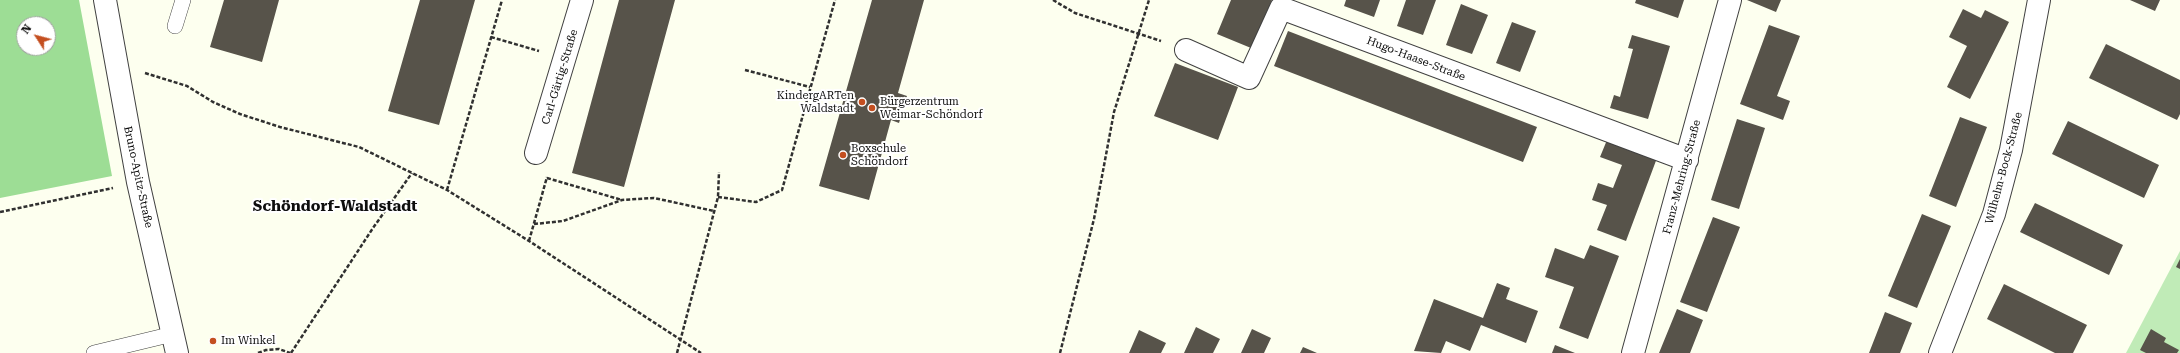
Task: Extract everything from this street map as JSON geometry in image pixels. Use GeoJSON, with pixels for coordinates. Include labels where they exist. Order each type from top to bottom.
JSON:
{"type":"FeatureCollection","features":[{"type":"Feature","properties":{"kind":"street","name":"Bruno-Apitz-Straße"},"geometry":{"type":"LineString","coordinates":[[105,0],[138,182],[175,344]]}},
{"type":"Feature","properties":{"kind":"street","name":"Carl-Gärtig-Straße"},"geometry":{"type":"LineString","coordinates":[[536,153],[582,0]]}},
{"type":"Feature","properties":{"kind":"street","name":"Franz-Mehring-Straße"},"geometry":{"type":"LineString","coordinates":[[1633,353],[1730,0]]}},
{"type":"Feature","properties":{"kind":"street","name":"Wilhelm-Bock-Straße"},"geometry":{"type":"LineString","coordinates":[[1940,353],[1996,207],[2011,150],[2039,0]]}},
{"type":"Feature","properties":{"kind":"street","name":"Hugo-Haase-Straße"},"geometry":{"type":"LineString","coordinates":[[1186,50],[1249,78],[1281,8],[1687,160]]}},
{"type":"Feature","properties":{"kind":"lane"},"geometry":{"type":"LineString","coordinates":[[175,26],[182,0]]}},
{"type":"Feature","properties":{"kind":"lane"},"geometry":{"type":"LineString","coordinates":[[94,353],[175,344]]}},
{"type":"Feature","properties":{"kind":"path"},"geometry":{"type":"LineString","coordinates":[[447,190],[502,0]]}},
{"type":"Feature","properties":{"kind":"path"},"geometry":{"type":"LineString","coordinates":[[718,197],[756,202],[782,190],[835,0]]}},
{"type":"Feature","properties":{"kind":"path"},"geometry":{"type":"LineString","coordinates":[[1053,0],[1075,13],[1139,33]]}},
{"type":"Feature","properties":{"kind":"path"},"geometry":{"type":"LineString","coordinates":[[1060,353],[1094,219],[1114,112],[1149,0]]}},
{"type":"Feature","properties":{"kind":"path"},"geometry":{"type":"LineString","coordinates":[[491,37],[523,47]]}},
{"type":"Feature","properties":{"kind":"path"},"geometry":{"type":"LineString","coordinates":[[745,70],[810,87]]}},
{"type":"Feature","properties":{"kind":"path"},"geometry":{"type":"LineString","coordinates":[[118,78],[148,73],[187,86],[213,102],[240,114],[280,127],[359,147],[447,190],[682,339],[701,353]]}},
{"type":"Feature","properties":{"kind":"path"},"geometry":{"type":"LineString","coordinates":[[529,241],[552,158],[536,153]]}},
{"type":"Feature","properties":{"kind":"path"},"geometry":{"type":"LineString","coordinates":[[677,353],[682,339],[718,197],[719,172]]}},
{"type":"Feature","properties":{"kind":"path"},"geometry":{"type":"LineString","coordinates":[[258,353],[266,350],[279,349],[291,353],[373,228],[412,173]]}},
{"type":"Feature","properties":{"kind":"path"},"geometry":{"type":"LineString","coordinates":[[547,178],[622,200]]}},
{"type":"Feature","properties":{"kind":"path"},"geometry":{"type":"LineString","coordinates":[[0,212],[138,182]]}},
{"type":"Feature","properties":{"kind":"path"},"geometry":{"type":"LineString","coordinates":[[534,224],[563,220],[622,200],[654,198],[714,211]]}},
{"type":"Feature","properties":{"kind":"green space"},"geometry":{"type":"Polygon","coordinates":[[[0,0],[79,0],[112,176],[0,198],[0,0]]]}},
{"type":"Feature","properties":{"kind":"green space"},"geometry":{"type":"Polygon","coordinates":[[[2180,251],[2180,353],[2126,353],[2180,251]]]}},
{"type":"Feature","properties":{"kind":"building"},"geometry":{"type":"Polygon","coordinates":[[[224,0],[279,0],[262,62],[210,47],[224,0]]]}},
{"type":"Feature","properties":{"kind":"building"},"geometry":{"type":"Polygon","coordinates":[[[420,0],[475,0],[439,125],[388,111],[420,0]]]}},
{"type":"Feature","properties":{"kind":"building"},"geometry":{"type":"Polygon","coordinates":[[[619,0],[675,0],[624,187],[572,173],[619,0]]]}},
{"type":"Feature","properties":{"kind":"building","name":"Bürgerzentrum Weimar-Schöndorf"},"geometry":{"type":"Polygon","coordinates":[[[872,0],[924,0],[898,93],[907,96],[899,123],[891,120],[869,200],[819,186],[872,0]]]}},
{"type":"Feature","properties":{"kind":"building"},"geometry":{"type":"Polygon","coordinates":[[[1231,0],[1272,0],[1251,48],[1217,34],[1231,0]]]}},
{"type":"Feature","properties":{"kind":"building"},"geometry":{"type":"Polygon","coordinates":[[[1346,0],[1380,0],[1374,17],[1344,6],[1346,0]]]}},
{"type":"Feature","properties":{"kind":"building"},"geometry":{"type":"Polygon","coordinates":[[[1406,0],[1436,0],[1423,35],[1397,26],[1406,0]]]}},
{"type":"Feature","properties":{"kind":"building"},"geometry":{"type":"Polygon","coordinates":[[[1636,0],[1684,0],[1678,18],[1635,3],[1636,0]]]}},
{"type":"Feature","properties":{"kind":"building"},"geometry":{"type":"Polygon","coordinates":[[[1747,0],[1781,0],[1776,12],[1747,0]]]}},
{"type":"Feature","properties":{"kind":"building"},"geometry":{"type":"Polygon","coordinates":[[[2130,0],[2160,0],[2155,11],[2130,0]]]}},
{"type":"Feature","properties":{"kind":"building"},"geometry":{"type":"Polygon","coordinates":[[[1461,4],[1488,15],[1472,54],[1446,45],[1461,4]]]}},
{"type":"Feature","properties":{"kind":"building"},"geometry":{"type":"Polygon","coordinates":[[[1963,9],[1981,18],[1985,10],[2009,22],[1970,99],[1947,87],[1967,46],[1949,37],[1963,9]]]}},
{"type":"Feature","properties":{"kind":"building"},"geometry":{"type":"Polygon","coordinates":[[[1512,22],[1536,31],[1520,72],[1496,63],[1512,22]]]}},
{"type":"Feature","properties":{"kind":"building"},"geometry":{"type":"Polygon","coordinates":[[[1769,25],[1800,36],[1777,96],[1790,101],[1783,120],[1740,104],[1769,25]]]}},
{"type":"Feature","properties":{"kind":"building"},"geometry":{"type":"Polygon","coordinates":[[[1288,31],[1537,127],[1523,162],[1274,66],[1288,31]]]}},
{"type":"Feature","properties":{"kind":"building"},"geometry":{"type":"Polygon","coordinates":[[[1632,35],[1670,46],[1648,119],[1610,108],[1614,95],[1620,97],[1633,49],[1628,48],[1632,35]]]}},
{"type":"Feature","properties":{"kind":"building"},"geometry":{"type":"Polygon","coordinates":[[[2106,44],[2180,80],[2180,114],[2177,120],[2089,78],[2106,44]]]}},
{"type":"Feature","properties":{"kind":"building"},"geometry":{"type":"Polygon","coordinates":[[[1175,63],[1238,87],[1218,140],[1154,116],[1175,63]]]}},
{"type":"Feature","properties":{"kind":"building"},"geometry":{"type":"Polygon","coordinates":[[[1960,117],[1987,127],[1956,207],[1929,196],[1960,117]]]}},
{"type":"Feature","properties":{"kind":"building"},"geometry":{"type":"Polygon","coordinates":[[[1737,119],[1765,128],[1739,209],[1711,200],[1737,119]]]}},
{"type":"Feature","properties":{"kind":"building"},"geometry":{"type":"Polygon","coordinates":[[[2068,121],[2159,165],[2144,198],[2052,154],[2068,121]]]}},
{"type":"Feature","properties":{"kind":"building"},"geometry":{"type":"Polygon","coordinates":[[[1607,140],[1657,158],[1626,241],[1597,230],[1607,205],[1592,200],[1598,183],[1613,188],[1622,165],[1600,157],[1607,140]]]}},
{"type":"Feature","properties":{"kind":"building"},"geometry":{"type":"Polygon","coordinates":[[[2035,203],[2123,245],[2109,275],[2020,232],[2035,203]]]}},
{"type":"Feature","properties":{"kind":"building"},"geometry":{"type":"Polygon","coordinates":[[[1922,214],[1951,226],[1917,308],[1888,296],[1922,214]]]}},
{"type":"Feature","properties":{"kind":"building"},"geometry":{"type":"Polygon","coordinates":[[[1713,217],[1740,227],[1707,312],[1680,302],[1713,217]]]}},
{"type":"Feature","properties":{"kind":"building"},"geometry":{"type":"Polygon","coordinates":[[[1590,245],[1619,256],[1588,339],[1559,328],[1574,287],[1545,277],[1555,248],[1584,259],[1590,245]]]}},
{"type":"Feature","properties":{"kind":"building"},"geometry":{"type":"Polygon","coordinates":[[[2180,259],[2180,269],[2176,267],[2180,259]]]}},
{"type":"Feature","properties":{"kind":"building"},"geometry":{"type":"Polygon","coordinates":[[[1497,283],[1510,288],[1506,299],[1538,311],[1526,343],[1481,325],[1470,351],[1446,341],[1441,353],[1414,351],[1434,299],[1483,318],[1497,283]]]}},
{"type":"Feature","properties":{"kind":"building"},"geometry":{"type":"Polygon","coordinates":[[[2004,284],[2087,325],[2073,353],[2055,353],[1987,319],[2004,284]]]}},
{"type":"Feature","properties":{"kind":"building"},"geometry":{"type":"Polygon","coordinates":[[[1677,309],[1703,320],[1690,353],[1659,353],[1677,309]]]}},
{"type":"Feature","properties":{"kind":"building"},"geometry":{"type":"Polygon","coordinates":[[[1885,312],[1912,323],[1900,353],[1869,353],[1885,312]]]}},
{"type":"Feature","properties":{"kind":"building"},"geometry":{"type":"Polygon","coordinates":[[[1196,327],[1220,339],[1213,353],[1184,353],[1196,327]]]}},
{"type":"Feature","properties":{"kind":"building"},"geometry":{"type":"Polygon","coordinates":[[[1252,329],[1271,338],[1264,353],[1241,353],[1252,329]]]}},
{"type":"Feature","properties":{"kind":"building"},"geometry":{"type":"Polygon","coordinates":[[[2151,329],[2166,338],[2164,342],[2179,350],[2177,353],[2146,353],[2140,350],[2151,329]]]}},
{"type":"Feature","properties":{"kind":"building"},"geometry":{"type":"Polygon","coordinates":[[[1139,330],[1166,343],[1161,353],[1129,353],[1139,330]]]}},
{"type":"Feature","properties":{"kind":"building"},"geometry":{"type":"Polygon","coordinates":[[[1555,345],[1575,353],[1552,353],[1555,345]]]}},
{"type":"Feature","properties":{"kind":"building"},"geometry":{"type":"Polygon","coordinates":[[[1303,347],[1317,353],[1300,353],[1303,347]]]}},
{"type":"Feature","properties":{"kind":"place","name":"KindergARTen Waldstadt"},"geometry":{"type":"Point","coordinates":[862,102]}},
{"type":"Feature","properties":{"kind":"place","name":"Bürgerzentrum Weimar-Schöndorf"},"geometry":{"type":"Point","coordinates":[872,108]}},
{"type":"Feature","properties":{"kind":"place","name":"Boxschule Schöndorf"},"geometry":{"type":"Point","coordinates":[843,155]}},
{"type":"Feature","properties":{"kind":"place","name":"Im Winkel"},"geometry":{"type":"Point","coordinates":[213,341]}},
{"type":"Feature","properties":{"kind":"district","name":"Schöndorf-Waldstadt"},"geometry":{"type":"Point","coordinates":[335,207]}}]}
